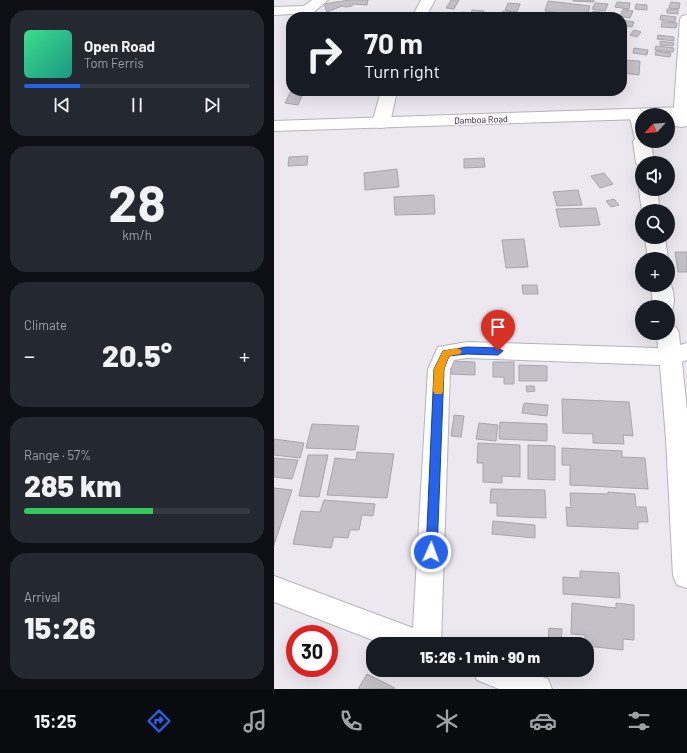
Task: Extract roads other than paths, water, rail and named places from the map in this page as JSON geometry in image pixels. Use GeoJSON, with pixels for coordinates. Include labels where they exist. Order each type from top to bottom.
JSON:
{"type":"FeatureCollection","features":[{"type":"Feature","properties":{"kind":"street"},"geometry":{"type":"LineString","coordinates":[[274,5],[278,0]]}},
{"type":"Feature","properties":{"kind":"street"},"geometry":{"type":"LineString","coordinates":[[274,11],[308,10],[321,0]]}},
{"type":"Feature","properties":{"kind":"street"},"geometry":{"type":"LineString","coordinates":[[422,12],[428,0]]}},
{"type":"Feature","properties":{"kind":"street"},"geometry":{"type":"LineString","coordinates":[[681,118],[687,19]]}},
{"type":"Feature","properties":{"kind":"street"},"geometry":{"type":"LineString","coordinates":[[381,123],[388,96]]}},
{"type":"Feature","properties":{"kind":"street","name":"Damboa Road"},"geometry":{"type":"LineString","coordinates":[[274,126],[381,123],[635,124]]}},
{"type":"Feature","properties":{"kind":"street","name":"Damboa Road"},"geometry":{"type":"LineString","coordinates":[[274,135],[635,124]]}},
{"type":"Feature","properties":{"kind":"street"},"geometry":{"type":"LineString","coordinates":[[672,340],[679,354],[687,576]]}},
{"type":"Feature","properties":{"kind":"street"},"geometry":{"type":"LineString","coordinates":[[427,637],[439,369],[446,353],[467,350],[679,354]]}},
{"type":"Feature","properties":{"kind":"street"},"geometry":{"type":"LineString","coordinates":[[274,588],[401,637]]}},
{"type":"Feature","properties":{"kind":"street"},"geometry":{"type":"LineString","coordinates":[[505,677],[537,689]]}}]}
